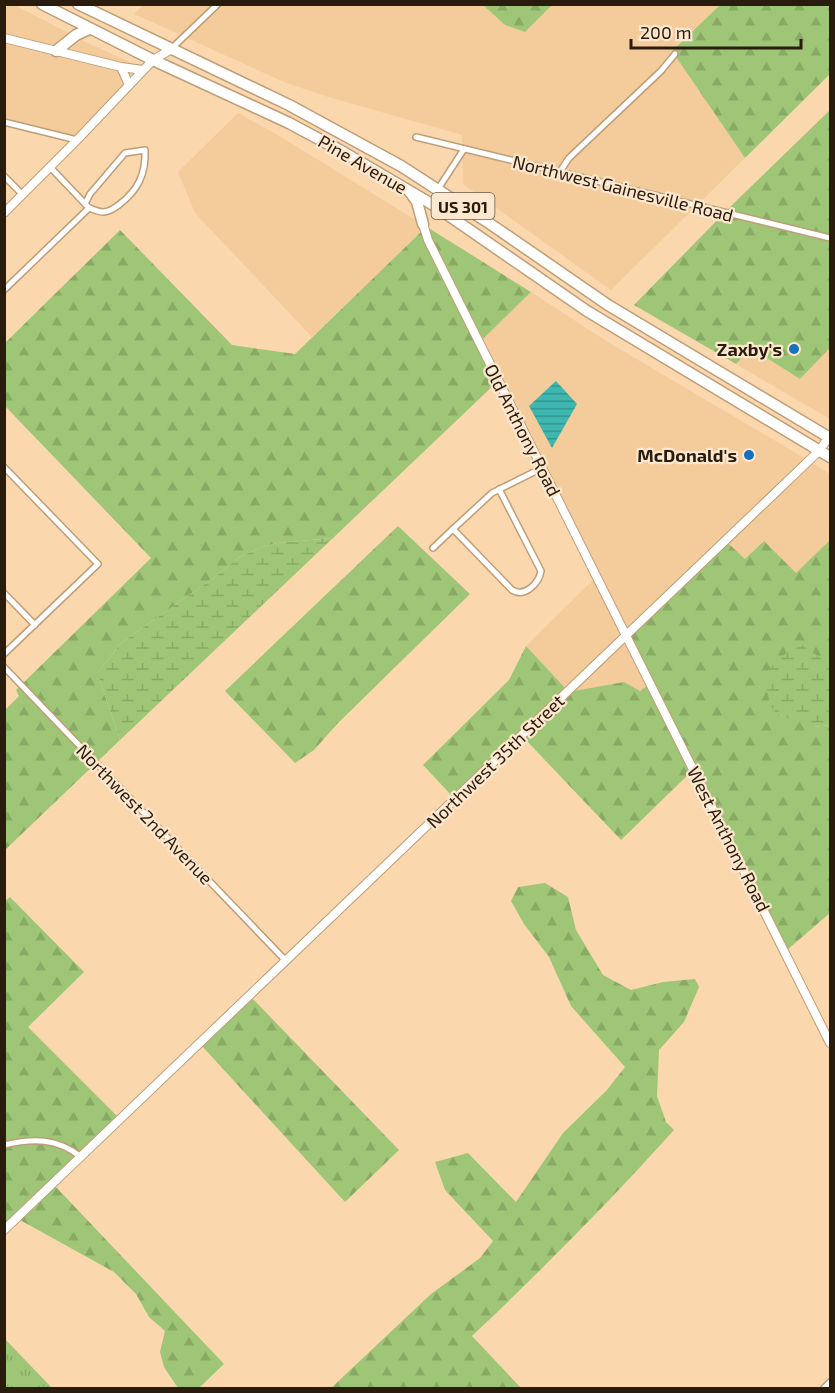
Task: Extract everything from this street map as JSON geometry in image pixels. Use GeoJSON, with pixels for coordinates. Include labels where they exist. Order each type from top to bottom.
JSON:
{"type":"FeatureCollection","features":[{"type":"Feature","properties":{"kind":"highway","name":"Pine Avenue"},"geometry":{"type":"LineString","coordinates":[[42,4],[153,60],[262,110],[408,189],[559,293],[629,338],[820,450]]}},
{"type":"Feature","properties":{"kind":"highway","name":"Pine Avenue"},"geometry":{"type":"LineString","coordinates":[[78,4],[289,105],[401,166],[599,299],[830,439]]}},
{"type":"Feature","properties":{"kind":"highway"},"geometry":{"type":"LineString","coordinates":[[56,51],[76,34],[90,29]]}},
{"type":"Feature","properties":{"kind":"highway"},"geometry":{"type":"LineString","coordinates":[[262,110],[276,111],[335,141],[349,136]]}},
{"type":"Feature","properties":{"kind":"highway"},"geometry":{"type":"LineString","coordinates":[[345,153],[350,146],[358,147],[391,166],[401,166]]}},
{"type":"Feature","properties":{"kind":"highway"},"geometry":{"type":"LineString","coordinates":[[408,189],[424,194],[433,193],[438,189]]}},
{"type":"Feature","properties":{"kind":"highway"},"geometry":{"type":"LineString","coordinates":[[408,189],[417,202],[423,224]]}},
{"type":"Feature","properties":{"kind":"highway"},"geometry":{"type":"LineString","coordinates":[[423,224],[425,213],[435,206]]}},
{"type":"Feature","properties":{"kind":"highway"},"geometry":{"type":"LineString","coordinates":[[629,338],[636,334],[645,334],[667,341]]}},
{"type":"Feature","properties":{"kind":"highway","name":"US 301"},"geometry":{"type":"LineString","coordinates":[[820,450],[831,457]]}},
{"type":"Feature","properties":{"kind":"street"},"geometry":{"type":"LineString","coordinates":[[4,213],[153,60],[170,50],[218,4]]}},
{"type":"Feature","properties":{"kind":"street"},"geometry":{"type":"LineString","coordinates":[[4,38],[121,67],[143,70]]}},
{"type":"Feature","properties":{"kind":"street"},"geometry":{"type":"LineString","coordinates":[[559,172],[569,158],[661,71],[675,54]]}},
{"type":"Feature","properties":{"kind":"street"},"geometry":{"type":"LineString","coordinates":[[121,67],[129,85]]}},
{"type":"Feature","properties":{"kind":"street"},"geometry":{"type":"LineString","coordinates":[[4,122],[77,140]]}},
{"type":"Feature","properties":{"kind":"street","name":"Northwest Gainesville Road"},"geometry":{"type":"LineString","coordinates":[[416,137],[831,238]]}},
{"type":"Feature","properties":{"kind":"street"},"geometry":{"type":"LineString","coordinates":[[438,189],[464,149]]}},
{"type":"Feature","properties":{"kind":"street"},"geometry":{"type":"LineString","coordinates":[[4,290],[87,206],[90,194],[125,153],[145,150],[146,161],[141,179],[134,192],[108,211],[102,212],[87,206],[50,168]]}},
{"type":"Feature","properties":{"kind":"street"},"geometry":{"type":"LineString","coordinates":[[4,176],[23,195]]}},
{"type":"Feature","properties":{"kind":"street","name":"Old Anthony Road"},"geometry":{"type":"LineString","coordinates":[[423,224],[428,240],[626,636]]}},
{"type":"Feature","properties":{"kind":"street","name":"Northwest 35th Street"},"geometry":{"type":"LineString","coordinates":[[4,1230],[830,439]]}},
{"type":"Feature","properties":{"kind":"street"},"geometry":{"type":"LineString","coordinates":[[4,467],[98,564],[4,654]]}},
{"type":"Feature","properties":{"kind":"street"},"geometry":{"type":"LineString","coordinates":[[434,548],[485,498],[542,468]]}},
{"type":"Feature","properties":{"kind":"street"},"geometry":{"type":"LineString","coordinates":[[453,529],[512,590],[518,594],[526,591],[538,580],[541,571],[499,489]]}},
{"type":"Feature","properties":{"kind":"street"},"geometry":{"type":"LineString","coordinates":[[4,593],[35,625]]}},
{"type":"Feature","properties":{"kind":"street","name":"West Anthony Road"},"geometry":{"type":"LineString","coordinates":[[626,636],[831,1043]]}},
{"type":"Feature","properties":{"kind":"street","name":"Northwest 2nd Avenue"},"geometry":{"type":"LineString","coordinates":[[4,667],[286,961]]}},
{"type":"Feature","properties":{"kind":"street"},"geometry":{"type":"LineString","coordinates":[[4,1145],[47,1141],[67,1146],[81,1157]]}},
{"type":"Feature","properties":{"kind":"street"},"geometry":{"type":"LineString","coordinates":[[824,1389],[831,1382]]}},
{"type":"Feature","properties":{"kind":"shaded area"},"geometry":{"type":"Polygon","coordinates":[[[4,5],[14,5],[71,34],[55,48],[5,35],[4,5]]]}},
{"type":"Feature","properties":{"kind":"shaded area"},"geometry":{"type":"Polygon","coordinates":[[[143,5],[213,5],[181,35],[134,14],[143,5]]]}},
{"type":"Feature","properties":{"kind":"shaded area"},"geometry":{"type":"Polygon","coordinates":[[[223,5],[483,5],[505,25],[525,32],[552,5],[720,5],[672,51],[745,158],[611,290],[463,184],[462,135],[284,82],[187,38],[223,5]]]}},
{"type":"Feature","properties":{"kind":"shaded area"},"geometry":{"type":"Polygon","coordinates":[[[77,38],[88,43],[138,66],[63,50],[77,38]]]}},
{"type":"Feature","properties":{"kind":"shaded area"},"geometry":{"type":"Polygon","coordinates":[[[4,41],[118,69],[125,84],[76,137],[5,119],[4,41]]]}},
{"type":"Feature","properties":{"kind":"shaded area"},"geometry":{"type":"Polygon","coordinates":[[[238,113],[419,222],[422,231],[312,337],[195,213],[178,172],[238,113]]]}},
{"type":"Feature","properties":{"kind":"shaded area"},"geometry":{"type":"Polygon","coordinates":[[[531,292],[611,344],[806,459],[627,631],[482,340],[531,292]]]}},
{"type":"Feature","properties":{"kind":"shaded area"},"geometry":{"type":"Polygon","coordinates":[[[751,348],[800,379],[830,348],[830,419],[736,364],[751,348]]]}},
{"type":"Feature","properties":{"kind":"shaded area"},"geometry":{"type":"Polygon","coordinates":[[[812,463],[830,474],[830,540],[796,573],[764,541],[745,559],[728,543],[812,463]]]}},
{"type":"Feature","properties":{"kind":"shaded area"},"geometry":{"type":"Polygon","coordinates":[[[594,579],[622,635],[566,689],[526,646],[594,579]]]}},
{"type":"Feature","properties":{"kind":"shaded area"},"geometry":{"type":"Polygon","coordinates":[[[626,641],[648,685],[640,691],[623,682],[574,691],[626,641]]]}},
{"type":"Feature","properties":{"kind":"green space"},"geometry":{"type":"Polygon","coordinates":[[[483,5],[552,5],[525,32],[505,25],[483,5]]]}},
{"type":"Feature","properties":{"kind":"green space"},"geometry":{"type":"Polygon","coordinates":[[[720,5],[830,5],[830,74],[745,158],[672,51],[720,5]]]}},
{"type":"Feature","properties":{"kind":"green space"},"geometry":{"type":"Polygon","coordinates":[[[830,110],[830,348],[800,379],[751,348],[736,364],[634,305],[732,205],[830,110]]]}},
{"type":"Feature","properties":{"kind":"green space"},"geometry":{"type":"Polygon","coordinates":[[[427,227],[531,292],[482,340],[431,239],[427,227]]]}},
{"type":"Feature","properties":{"kind":"green space"},"geometry":{"type":"Polygon","coordinates":[[[120,230],[232,345],[295,354],[422,231],[496,383],[333,538],[277,543],[238,558],[121,643],[99,671],[99,678],[120,740],[5,850],[5,710],[19,696],[16,690],[151,558],[5,406],[5,343],[120,230]]]}},
{"type":"Feature","properties":{"kind":"green space"},"geometry":{"type":"Polygon","coordinates":[[[398,526],[470,594],[337,724],[314,750],[295,763],[225,691],[398,526]]]}},
{"type":"Feature","properties":{"kind":"green space"},"geometry":{"type":"Polygon","coordinates":[[[333,538],[120,740],[99,678],[99,671],[121,643],[238,558],[277,543],[333,538]]]}},
{"type":"Feature","properties":{"kind":"green space"},"geometry":{"type":"Polygon","coordinates":[[[830,540],[830,665],[827,664],[779,715],[814,727],[830,725],[830,913],[787,950],[630,637],[728,543],[745,559],[764,541],[796,573],[830,540]]]}},
{"type":"Feature","properties":{"kind":"green space"},"geometry":{"type":"Polygon","coordinates":[[[802,645],[830,665],[830,725],[813,727],[786,718],[778,714],[770,703],[767,684],[770,669],[780,658],[802,645]]]}},
{"type":"Feature","properties":{"kind":"green space"},"geometry":{"type":"Polygon","coordinates":[[[526,646],[566,689],[453,797],[423,765],[509,680],[526,646]]]}},
{"type":"Feature","properties":{"kind":"green space"},"geometry":{"type":"Polygon","coordinates":[[[624,682],[640,691],[648,685],[783,954],[781,956],[690,773],[621,840],[524,738],[574,691],[624,682]]]}},
{"type":"Feature","properties":{"kind":"green space"},"geometry":{"type":"Polygon","coordinates":[[[545,883],[568,897],[576,930],[603,975],[631,990],[663,982],[695,979],[699,987],[684,1022],[659,1050],[657,1096],[666,1122],[674,1130],[575,1235],[472,1336],[521,1388],[331,1388],[431,1294],[480,1258],[493,1241],[445,1190],[435,1162],[468,1153],[516,1202],[563,1133],[607,1090],[625,1067],[571,1006],[549,957],[524,924],[511,901],[518,887],[545,883]]]}},
{"type":"Feature","properties":{"kind":"green space"},"geometry":{"type":"Polygon","coordinates":[[[10,897],[84,972],[28,1027],[118,1117],[5,1226],[4,902],[10,897]]]}},
{"type":"Feature","properties":{"kind":"green space"},"geometry":{"type":"Polygon","coordinates":[[[252,998],[399,1150],[345,1202],[202,1046],[252,998]]]}},
{"type":"Feature","properties":{"kind":"green space"},"geometry":{"type":"Polygon","coordinates":[[[55,1186],[224,1364],[199,1388],[178,1388],[164,1367],[160,1352],[165,1331],[149,1317],[136,1294],[114,1272],[20,1220],[55,1186]]]}},
{"type":"Feature","properties":{"kind":"green space"},"geometry":{"type":"Polygon","coordinates":[[[5,1339],[52,1388],[5,1388],[5,1339]]]}},
{"type":"Feature","properties":{"kind":"water"},"geometry":{"type":"Polygon","coordinates":[[[556,381],[577,404],[552,448],[529,406],[556,381]]]}},
{"type":"Feature","properties":{"kind":"place","name":"Zaxby's"},"geometry":{"type":"Point","coordinates":[794,349]}},
{"type":"Feature","properties":{"kind":"place","name":"McDonald's"},"geometry":{"type":"Point","coordinates":[749,455]}}]}
